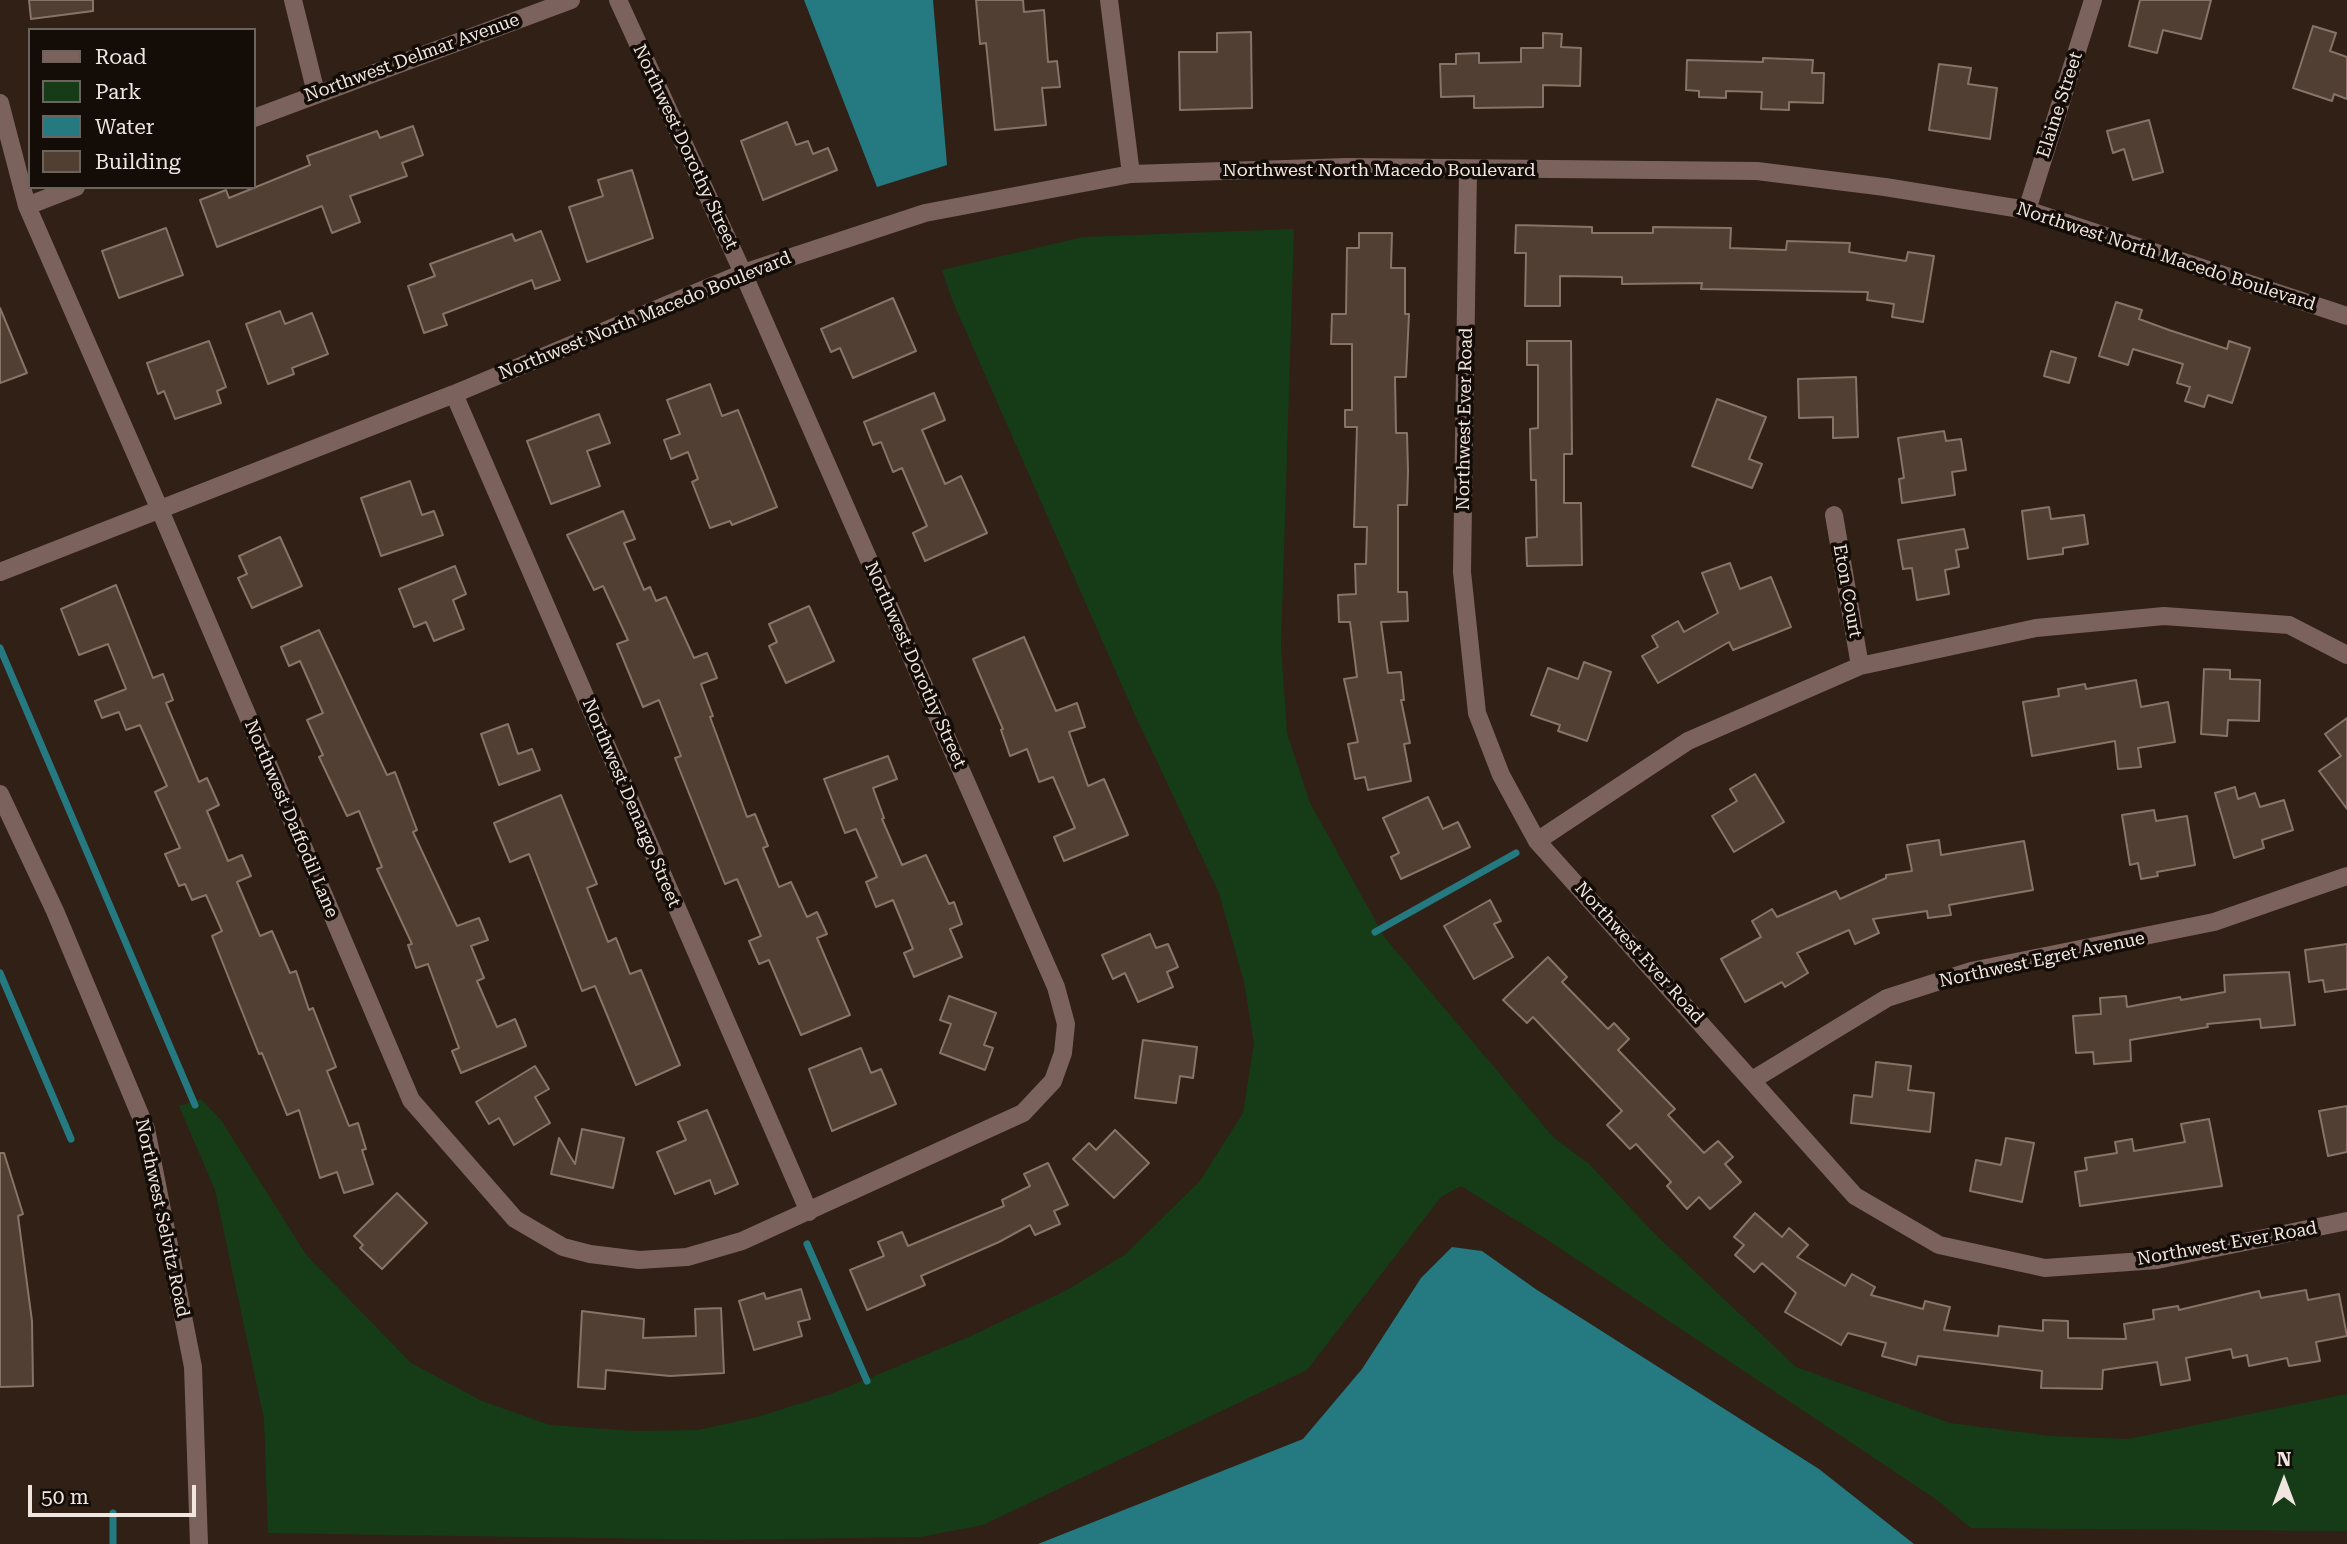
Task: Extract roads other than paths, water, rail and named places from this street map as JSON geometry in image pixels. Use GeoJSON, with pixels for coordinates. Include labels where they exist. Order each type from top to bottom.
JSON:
{"type":"FeatureCollection","features":[{"type":"Feature","properties":{"kind":"street"},"geometry":{"type":"LineString","coordinates":[[293,0],[316,93]]}},
{"type":"Feature","properties":{"kind":"street","name":"Northwest Delmar Avenue"},"geometry":{"type":"LineString","coordinates":[[256,117],[571,0]]}},
{"type":"Feature","properties":{"kind":"street","name":"Northwest Dorothy Street"},"geometry":{"type":"LineString","coordinates":[[618,0],[743,274],[1056,987],[1066,1024],[1063,1053],[1053,1081],[1023,1114],[809,1212]]}},
{"type":"Feature","properties":{"kind":"street"},"geometry":{"type":"LineString","coordinates":[[1110,0],[1131,174]]}},
{"type":"Feature","properties":{"kind":"street","name":"Elaine Street"},"geometry":{"type":"LineString","coordinates":[[2027,210],[2094,0]]}},
{"type":"Feature","properties":{"kind":"street","name":"Northwest Daffodil Lane"},"geometry":{"type":"LineString","coordinates":[[0,103],[27,206],[160,510],[411,1100],[516,1219],[563,1247],[590,1254],[639,1260],[687,1257],[711,1251],[809,1212]]}},
{"type":"Feature","properties":{"kind":"street","name":"Northwest North Macedo Boulevard"},"geometry":{"type":"LineString","coordinates":[[0,572],[454,394],[743,274],[925,213],[1131,174],[1347,167],[1468,171],[1757,171],[1885,187],[2027,210],[2347,316]]}},
{"type":"Feature","properties":{"kind":"street","name":"Northwest Ever Road"},"geometry":{"type":"LineString","coordinates":[[1468,171],[1462,572],[1476,713],[1501,775],[1537,841],[1754,1079],[1855,1196],[1938,1245],[2045,1268],[2157,1259],[2347,1222]]}},
{"type":"Feature","properties":{"kind":"street"},"geometry":{"type":"LineString","coordinates":[[27,206],[71,189]]}},
{"type":"Feature","properties":{"kind":"street","name":"Northwest Denargo Street"},"geometry":{"type":"LineString","coordinates":[[454,394],[809,1212]]}},
{"type":"Feature","properties":{"kind":"street","name":"Eton Court"},"geometry":{"type":"LineString","coordinates":[[1834,515],[1860,666]]}},
{"type":"Feature","properties":{"kind":"street"},"geometry":{"type":"LineString","coordinates":[[1537,841],[1688,741],[1860,666],[2036,628],[2164,616],[2289,625],[2347,655]]}},
{"type":"Feature","properties":{"kind":"street","name":"Northwest Selvitz Road"},"geometry":{"type":"LineString","coordinates":[[0,794],[55,911],[146,1129],[193,1367],[199,1544]]}},
{"type":"Feature","properties":{"kind":"street","name":"Northwest Egret Avenue"},"geometry":{"type":"LineString","coordinates":[[1754,1079],[1887,998],[1971,971],[2214,922],[2347,876]]}},
{"type":"Feature","properties":{"kind":"water"},"geometry":{"type":"Polygon","coordinates":[[[804,0],[933,0],[947,165],[877,187],[804,0]]]}},
{"type":"Feature","properties":{"kind":"water"},"geometry":{"type":"Polygon","coordinates":[[[1452,1247],[1482,1251],[1537,1290],[1819,1469],[1914,1544],[1038,1544],[1303,1439],[1362,1369],[1421,1278],[1452,1247]]]}},
{"type":"Feature","properties":{"kind":"waterway"},"geometry":{"type":"LineString","coordinates":[[0,648],[195,1105]]}},
{"type":"Feature","properties":{"kind":"waterway"},"geometry":{"type":"LineString","coordinates":[[1375,932],[1516,853]]}},
{"type":"Feature","properties":{"kind":"waterway"},"geometry":{"type":"LineString","coordinates":[[0,973],[71,1139]]}},
{"type":"Feature","properties":{"kind":"waterway"},"geometry":{"type":"LineString","coordinates":[[807,1244],[867,1381]]}},
{"type":"Feature","properties":{"kind":"waterway"},"geometry":{"type":"LineString","coordinates":[[113,1513],[113,1544]]}}]}
